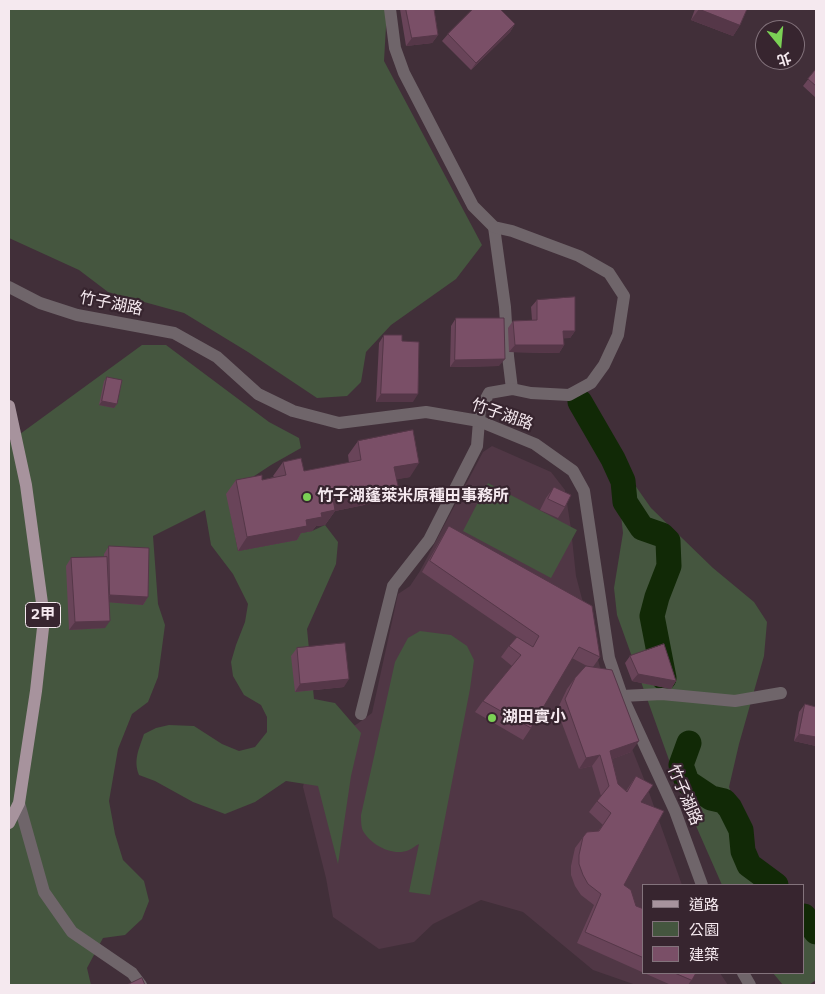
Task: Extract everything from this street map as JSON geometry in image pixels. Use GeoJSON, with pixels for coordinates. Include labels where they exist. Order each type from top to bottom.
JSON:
{"type":"FeatureCollection","features":[{"type":"Feature","properties":{"kind":"main road","name":"2甲"},"geometry":{"type":"LineString","coordinates":[[9,406],[26,486],[42,603],[43,628],[36,691],[19,803],[9,823]]}},
{"type":"Feature","properties":{"kind":"street"},"geometry":{"type":"LineString","coordinates":[[361,714],[393,586],[429,540],[477,446],[480,410],[489,393],[512,389],[531,393],[569,395],[591,383],[604,365],[618,335],[624,296],[609,273],[580,256],[494,227],[473,206],[404,73],[395,48],[390,9]]}},
{"type":"Feature","properties":{"kind":"street"},"geometry":{"type":"LineString","coordinates":[[494,227],[505,307],[512,389]]}},
{"type":"Feature","properties":{"kind":"street","name":"竹子湖路"},"geometry":{"type":"LineString","coordinates":[[9,287],[40,303],[77,316],[174,333],[217,357],[258,394],[294,411],[339,423],[426,412],[479,421],[535,444],[574,471],[584,490],[609,658],[622,696],[675,811],[702,884]]}},
{"type":"Feature","properties":{"kind":"street"},"geometry":{"type":"LineString","coordinates":[[622,696],[662,694],[735,701],[781,693]]}},
{"type":"Feature","properties":{"kind":"street"},"geometry":{"type":"LineString","coordinates":[[19,803],[44,892],[72,932],[132,973],[141,985]]}},
{"type":"Feature","properties":{"kind":"street"},"geometry":{"type":"LineString","coordinates":[[743,974],[750,985]]}},
{"type":"Feature","properties":{"kind":"shaded area","name":"湖田實小"},"geometry":{"type":"Polygon","coordinates":[[[492,446],[551,472],[565,490],[576,576],[601,671],[646,784],[682,884],[642,884],[642,974],[721,974],[728,985],[636,985],[593,970],[523,912],[481,900],[433,924],[414,942],[379,949],[333,917],[326,878],[303,787],[308,762],[321,744],[357,724],[372,713],[398,594],[410,586],[420,571],[483,452],[492,446]]]}},
{"type":"Feature","properties":{"kind":"green space"},"geometry":{"type":"Polygon","coordinates":[[[9,9],[387,9],[384,61],[482,245],[456,279],[391,325],[366,352],[361,382],[347,396],[317,398],[248,352],[184,313],[108,292],[79,270],[9,238],[9,9]]]}},
{"type":"Feature","properties":{"kind":"green space"},"geometry":{"type":"Polygon","coordinates":[[[142,345],[166,345],[269,422],[299,438],[301,448],[227,494],[238,551],[296,540],[296,534],[312,531],[325,525],[338,542],[336,564],[307,629],[314,699],[335,703],[361,733],[351,776],[338,864],[318,786],[286,781],[255,802],[225,814],[193,802],[155,781],[139,775],[137,770],[137,759],[144,734],[156,728],[169,725],[194,726],[222,744],[239,751],[255,747],[267,732],[267,717],[261,705],[244,695],[233,676],[231,662],[245,622],[248,604],[233,574],[211,545],[205,510],[153,536],[158,604],[165,625],[158,677],[148,702],[132,714],[118,749],[109,801],[115,834],[123,860],[144,881],[149,901],[142,919],[125,935],[103,938],[87,968],[91,985],[9,985],[9,442],[142,345]]]}},
{"type":"Feature","properties":{"kind":"green space"},"geometry":{"type":"Polygon","coordinates":[[[604,441],[651,508],[713,568],[754,602],[767,622],[764,656],[729,787],[750,846],[780,884],[722,884],[678,785],[617,615],[614,588],[623,533],[620,506],[604,441]]]}},
{"type":"Feature","properties":{"kind":"green space"},"geometry":{"type":"Polygon","coordinates":[[[488,483],[577,530],[551,578],[463,531],[488,483]]]}},
{"type":"Feature","properties":{"kind":"green space"},"geometry":{"type":"Polygon","coordinates":[[[420,631],[451,635],[467,646],[474,660],[430,895],[409,892],[419,844],[403,852],[390,851],[371,841],[362,829],[361,821],[395,662],[408,638],[420,631]]]}},
{"type":"Feature","properties":{"kind":"green space"},"geometry":{"type":"Polygon","coordinates":[[[805,914],[816,928],[816,980],[809,985],[783,985],[774,974],[805,974],[805,914]]]}},
{"type":"Feature","properties":{"kind":"building"},"geometry":{"type":"Polygon","coordinates":[[[406,9],[434,9],[438,35],[412,38],[406,9]]]}},
{"type":"Feature","properties":{"kind":"building"},"geometry":{"type":"Polygon","coordinates":[[[473,9],[500,9],[515,24],[476,63],[448,34],[473,9]]]}},
{"type":"Feature","properties":{"kind":"building"},"geometry":{"type":"Polygon","coordinates":[[[699,9],[747,9],[740,25],[699,9]]]}},
{"type":"Feature","properties":{"kind":"building"},"geometry":{"type":"Polygon","coordinates":[[[816,69],[816,86],[808,79],[816,69]]]}},
{"type":"Feature","properties":{"kind":"building"},"geometry":{"type":"Polygon","coordinates":[[[575,297],[575,331],[563,331],[564,345],[515,345],[513,321],[537,320],[537,300],[575,297]]]}},
{"type":"Feature","properties":{"kind":"building"},"geometry":{"type":"Polygon","coordinates":[[[456,318],[504,318],[505,359],[455,360],[456,318]]]}},
{"type":"Feature","properties":{"kind":"building"},"geometry":{"type":"Polygon","coordinates":[[[384,335],[402,335],[402,341],[419,342],[418,394],[381,394],[384,335]]]}},
{"type":"Feature","properties":{"kind":"building"},"geometry":{"type":"Polygon","coordinates":[[[107,377],[122,380],[117,404],[102,401],[107,377]]]}},
{"type":"Feature","properties":{"kind":"building","name":"竹子湖蓬萊米原種田事務所"},"geometry":{"type":"Polygon","coordinates":[[[413,430],[419,463],[394,467],[398,486],[333,499],[335,510],[321,513],[322,517],[306,520],[307,526],[247,537],[236,480],[262,475],[262,480],[286,475],[283,462],[301,458],[304,471],[361,460],[358,441],[413,430]]]}},
{"type":"Feature","properties":{"kind":"building"},"geometry":{"type":"Polygon","coordinates":[[[554,487],[571,495],[565,507],[548,499],[554,487]]]}},
{"type":"Feature","properties":{"kind":"building"},"geometry":{"type":"Polygon","coordinates":[[[449,526],[592,606],[600,657],[579,647],[531,728],[483,701],[521,655],[509,646],[517,637],[533,647],[539,636],[430,561],[449,526]]]}},
{"type":"Feature","properties":{"kind":"building"},"geometry":{"type":"Polygon","coordinates":[[[109,546],[149,548],[148,597],[110,595],[109,546]]]}},
{"type":"Feature","properties":{"kind":"building"},"geometry":{"type":"Polygon","coordinates":[[[107,557],[110,621],[75,622],[71,558],[107,557]]]}},
{"type":"Feature","properties":{"kind":"building"},"geometry":{"type":"Polygon","coordinates":[[[345,643],[349,679],[300,684],[297,648],[345,643]]]}},
{"type":"Feature","properties":{"kind":"building"},"geometry":{"type":"Polygon","coordinates":[[[664,644],[676,681],[638,674],[630,656],[664,644]]]}},
{"type":"Feature","properties":{"kind":"building"},"geometry":{"type":"Polygon","coordinates":[[[586,666],[612,670],[639,741],[610,751],[618,784],[627,792],[636,776],[653,785],[641,802],[664,811],[624,885],[631,890],[636,906],[642,908],[642,957],[585,932],[601,894],[588,884],[579,864],[579,855],[583,837],[587,832],[599,831],[611,813],[597,801],[609,786],[600,755],[586,758],[565,699],[575,678],[586,666]]]}},
{"type":"Feature","properties":{"kind":"building"},"geometry":{"type":"Polygon","coordinates":[[[805,704],[816,707],[816,737],[799,734],[805,704]]]}},
{"type":"Feature","properties":{"kind":"building"},"geometry":{"type":"Polygon","coordinates":[[[677,974],[695,974],[692,980],[677,974]]]}},
{"type":"Feature","properties":{"kind":"building"},"geometry":{"type":"Polygon","coordinates":[[[142,978],[145,985],[127,985],[142,978]]]}},
{"type":"Feature","properties":{"kind":"waterway"},"geometry":{"type":"LineString","coordinates":[[580,402],[613,459],[623,481],[625,502],[642,528],[662,535],[668,541],[669,566],[652,616],[664,678]]}},
{"type":"Feature","properties":{"kind":"waterway"},"geometry":{"type":"LineString","coordinates":[[689,743],[681,765],[687,782],[711,798],[724,801],[730,808],[741,830],[743,851],[749,865],[775,884]]}},
{"type":"Feature","properties":{"kind":"waterway"},"geometry":{"type":"LineString","coordinates":[[805,917],[816,932]]}},
{"type":"Feature","properties":{"kind":"place","name":"竹子湖蓬萊米原種田事務所"},"geometry":{"type":"Point","coordinates":[307,497]}},
{"type":"Feature","properties":{"kind":"place","name":"湖田實小"},"geometry":{"type":"Point","coordinates":[492,718]}}]}
